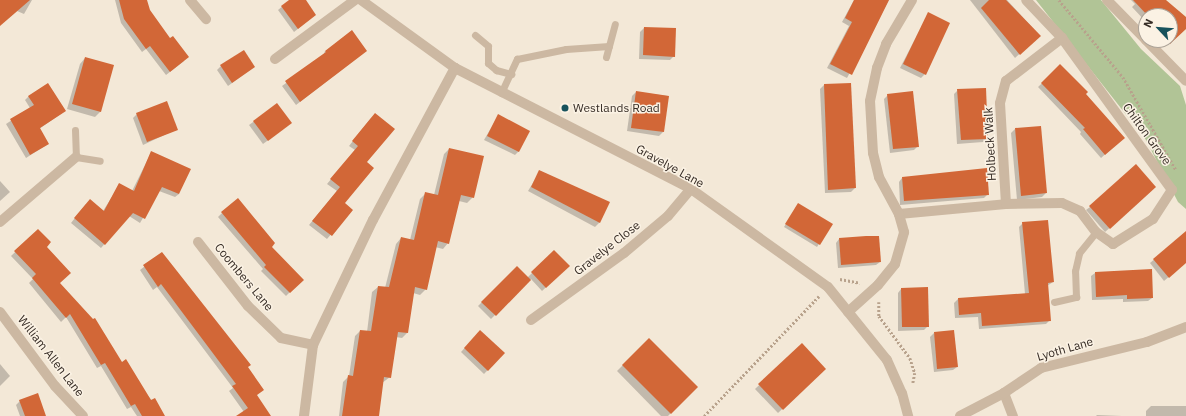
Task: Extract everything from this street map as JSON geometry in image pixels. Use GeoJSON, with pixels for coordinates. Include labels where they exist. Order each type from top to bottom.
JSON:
{"type":"FeatureCollection","features":[{"type":"Feature","properties":{"kind":"street"},"geometry":{"type":"LineString","coordinates":[[190,0],[206,19]]}},
{"type":"Feature","properties":{"kind":"street"},"geometry":{"type":"LineString","coordinates":[[275,59],[355,0]]}},
{"type":"Feature","properties":{"kind":"street","name":"Gravelye Lane"},"geometry":{"type":"LineString","coordinates":[[362,0],[455,68],[501,93],[691,189],[828,287],[887,360],[902,393],[908,416]]}},
{"type":"Feature","properties":{"kind":"street"},"geometry":{"type":"LineString","coordinates":[[848,312],[878,285],[895,264],[904,232],[899,214],[877,171],[873,153],[870,101],[877,68],[886,44],[912,0]]}},
{"type":"Feature","properties":{"kind":"street","name":"Chilton Grove"},"geometry":{"type":"LineString","coordinates":[[899,214],[1006,204],[1062,203],[1080,211],[1096,232],[1113,244],[1153,219],[1172,190],[1062,38],[1026,0]]}},
{"type":"Feature","properties":{"kind":"street"},"geometry":{"type":"LineString","coordinates":[[1107,0],[1138,32]]}},
{"type":"Feature","properties":{"kind":"street","name":"Holbeck Walk"},"geometry":{"type":"LineString","coordinates":[[1006,204],[1000,103],[1006,81],[1062,38]]}},
{"type":"Feature","properties":{"kind":"street"},"geometry":{"type":"LineString","coordinates":[[1154,48],[1186,81]]}},
{"type":"Feature","properties":{"kind":"street"},"geometry":{"type":"LineString","coordinates":[[304,416],[313,345],[373,220],[455,68]]}},
{"type":"Feature","properties":{"kind":"street"},"geometry":{"type":"LineString","coordinates":[[0,222],[76,157]]}},
{"type":"Feature","properties":{"kind":"street","name":"Gravelye Close"},"geometry":{"type":"LineString","coordinates":[[531,320],[624,253],[668,216],[691,189]]}},
{"type":"Feature","properties":{"kind":"street","name":"Coombers Lane"},"geometry":{"type":"LineString","coordinates":[[198,242],[248,306],[281,338],[313,345]]}},
{"type":"Feature","properties":{"kind":"street","name":"William Allen Lane"},"geometry":{"type":"LineString","coordinates":[[0,312],[55,386],[83,416]]}},
{"type":"Feature","properties":{"kind":"street","name":"Lyoth Lane"},"geometry":{"type":"LineString","coordinates":[[960,416],[1004,393],[1041,368],[1147,342],[1186,327]]}},
{"type":"Feature","properties":{"kind":"street"},"geometry":{"type":"LineString","coordinates":[[1004,393],[1013,416]]}},
{"type":"Feature","properties":{"kind":"lane"},"geometry":{"type":"LineString","coordinates":[[606,57],[615,24]]}},
{"type":"Feature","properties":{"kind":"lane"},"geometry":{"type":"LineString","coordinates":[[475,35],[488,46],[488,63],[496,70],[511,74]]}},
{"type":"Feature","properties":{"kind":"lane"},"geometry":{"type":"LineString","coordinates":[[501,93],[517,60],[566,49],[609,46]]}},
{"type":"Feature","properties":{"kind":"lane"},"geometry":{"type":"LineString","coordinates":[[75,130],[76,157],[100,161]]}},
{"type":"Feature","properties":{"kind":"lane"},"geometry":{"type":"LineString","coordinates":[[1054,302],[1076,297],[1075,271],[1079,253],[1096,232]]}},
{"type":"Feature","properties":{"kind":"path"},"geometry":{"type":"LineString","coordinates":[[1059,0],[1123,77],[1179,175]]}},
{"type":"Feature","properties":{"kind":"path"},"geometry":{"type":"LineString","coordinates":[[704,416],[828,287]]}},
{"type":"Feature","properties":{"kind":"green space"},"geometry":{"type":"Polygon","coordinates":[[[1036,0],[1101,0],[1138,45],[1138,48],[1140,48],[1180,86],[1186,105],[1186,209],[1178,202],[1146,140],[1036,0]]]}},
{"type":"Feature","properties":{"kind":"building"},"geometry":{"type":"Polygon","coordinates":[[[0,0],[30,0],[0,26],[0,0]]]}},
{"type":"Feature","properties":{"kind":"building"},"geometry":{"type":"Polygon","coordinates":[[[119,0],[147,0],[150,10],[170,38],[173,36],[189,57],[170,72],[150,46],[146,49],[124,19],[119,0]]]}},
{"type":"Feature","properties":{"kind":"building"},"geometry":{"type":"Polygon","coordinates":[[[289,0],[306,0],[316,15],[298,29],[281,6],[289,0]]]}},
{"type":"Feature","properties":{"kind":"building"},"geometry":{"type":"Polygon","coordinates":[[[854,0],[889,0],[852,75],[830,64],[852,22],[845,18],[854,0]]]}},
{"type":"Feature","properties":{"kind":"building"},"geometry":{"type":"Polygon","coordinates":[[[989,0],[1006,0],[1041,36],[1020,55],[981,8],[989,0]]]}},
{"type":"Feature","properties":{"kind":"building"},"geometry":{"type":"Polygon","coordinates":[[[1133,0],[1166,0],[1175,8],[1140,8],[1133,0]]]}},
{"type":"Feature","properties":{"kind":"building"},"geometry":{"type":"Polygon","coordinates":[[[1178,10],[1186,17],[1186,29],[1178,36],[1178,10]]]}},
{"type":"Feature","properties":{"kind":"building"},"geometry":{"type":"Polygon","coordinates":[[[928,12],[950,23],[926,75],[903,64],[928,12]]]}},
{"type":"Feature","properties":{"kind":"building"},"geometry":{"type":"Polygon","coordinates":[[[644,27],[676,28],[675,57],[643,55],[644,27]]]}},
{"type":"Feature","properties":{"kind":"building"},"geometry":{"type":"Polygon","coordinates":[[[352,30],[367,51],[300,102],[285,81],[326,52],[325,51],[352,30]]]}},
{"type":"Feature","properties":{"kind":"building"},"geometry":{"type":"Polygon","coordinates":[[[244,50],[255,67],[232,83],[220,65],[244,50]]]}},
{"type":"Feature","properties":{"kind":"building"},"geometry":{"type":"Polygon","coordinates":[[[85,57],[114,65],[101,112],[72,104],[85,57]]]}},
{"type":"Feature","properties":{"kind":"building"},"geometry":{"type":"Polygon","coordinates":[[[1060,64],[1088,92],[1086,94],[1125,138],[1105,155],[1083,129],[1085,128],[1041,83],[1060,64]]]}},
{"type":"Feature","properties":{"kind":"building"},"geometry":{"type":"Polygon","coordinates":[[[48,83],[66,111],[40,128],[49,144],[30,155],[10,119],[34,105],[28,96],[48,83]]]}},
{"type":"Feature","properties":{"kind":"building"},"geometry":{"type":"Polygon","coordinates":[[[851,83],[856,188],[828,190],[824,84],[851,83]]]}},
{"type":"Feature","properties":{"kind":"building"},"geometry":{"type":"Polygon","coordinates":[[[986,88],[988,139],[961,140],[957,89],[986,88]]]}},
{"type":"Feature","properties":{"kind":"building"},"geometry":{"type":"Polygon","coordinates":[[[636,91],[669,96],[664,132],[631,128],[636,91]]]}},
{"type":"Feature","properties":{"kind":"building"},"geometry":{"type":"Polygon","coordinates":[[[913,91],[919,147],[893,149],[887,94],[913,91]]]}},
{"type":"Feature","properties":{"kind":"building"},"geometry":{"type":"Polygon","coordinates":[[[167,101],[178,130],[147,142],[136,113],[167,101]]]}},
{"type":"Feature","properties":{"kind":"building"},"geometry":{"type":"Polygon","coordinates":[[[277,103],[292,123],[268,141],[253,121],[277,103]]]}},
{"type":"Feature","properties":{"kind":"building"},"geometry":{"type":"Polygon","coordinates":[[[375,113],[395,129],[367,162],[374,168],[345,203],[353,210],[332,236],[312,221],[340,187],[330,179],[358,146],[352,141],[375,113]]]}},
{"type":"Feature","properties":{"kind":"building"},"geometry":{"type":"Polygon","coordinates":[[[498,114],[530,131],[519,152],[487,136],[498,114]]]}},
{"type":"Feature","properties":{"kind":"building"},"geometry":{"type":"Polygon","coordinates":[[[1041,126],[1047,193],[1021,196],[1015,128],[1041,126]]]}},
{"type":"Feature","properties":{"kind":"building"},"geometry":{"type":"Polygon","coordinates":[[[449,148],[484,156],[474,198],[461,195],[449,244],[438,241],[427,290],[415,287],[408,333],[398,332],[391,378],[384,377],[379,416],[342,416],[348,375],[353,376],[360,330],[371,331],[378,286],[389,287],[401,237],[414,240],[425,192],[438,195],[449,148]]]}},
{"type":"Feature","properties":{"kind":"building"},"geometry":{"type":"Polygon","coordinates":[[[151,151],[191,169],[179,194],[162,187],[145,219],[133,213],[105,245],[74,218],[90,199],[104,211],[119,183],[134,191],[151,151]]]}},
{"type":"Feature","properties":{"kind":"building"},"geometry":{"type":"Polygon","coordinates":[[[1136,164],[1156,187],[1110,229],[1089,206],[1136,164]]]}},
{"type":"Feature","properties":{"kind":"building"},"geometry":{"type":"Polygon","coordinates":[[[987,168],[989,195],[904,201],[902,177],[987,168]]]}},
{"type":"Feature","properties":{"kind":"building"},"geometry":{"type":"Polygon","coordinates":[[[539,170],[610,202],[600,223],[531,187],[539,170]]]}},
{"type":"Feature","properties":{"kind":"building"},"geometry":{"type":"Polygon","coordinates":[[[238,198],[275,243],[272,247],[304,280],[290,293],[264,267],[266,265],[221,212],[238,198]]]}},
{"type":"Feature","properties":{"kind":"building"},"geometry":{"type":"Polygon","coordinates":[[[798,203],[833,224],[820,245],[785,224],[798,203]]]}},
{"type":"Feature","properties":{"kind":"building"},"geometry":{"type":"Polygon","coordinates":[[[1048,220],[1054,282],[1048,283],[1051,321],[982,326],[981,313],[959,315],[958,298],[1029,293],[1022,222],[1048,220]]]}},
{"type":"Feature","properties":{"kind":"building"},"geometry":{"type":"Polygon","coordinates":[[[38,229],[51,242],[47,247],[71,273],[60,283],[93,319],[95,318],[122,362],[126,359],[151,400],[155,398],[165,416],[142,416],[135,404],[131,406],[105,363],[101,365],[70,314],[66,318],[32,278],[36,274],[14,251],[38,229]]]}},
{"type":"Feature","properties":{"kind":"building"},"geometry":{"type":"Polygon","coordinates":[[[1186,231],[1186,263],[1169,278],[1153,259],[1186,231]]]}},
{"type":"Feature","properties":{"kind":"building"},"geometry":{"type":"Polygon","coordinates":[[[879,236],[881,262],[841,265],[839,238],[879,236]]]}},
{"type":"Feature","properties":{"kind":"building"},"geometry":{"type":"Polygon","coordinates":[[[554,250],[570,266],[546,288],[531,272],[554,250]]]}},
{"type":"Feature","properties":{"kind":"building"},"geometry":{"type":"Polygon","coordinates":[[[162,252],[251,365],[248,367],[264,390],[257,395],[271,416],[236,416],[248,408],[232,386],[236,384],[161,284],[158,287],[143,265],[162,252]]]}},
{"type":"Feature","properties":{"kind":"building"},"geometry":{"type":"Polygon","coordinates":[[[517,266],[531,280],[496,316],[481,302],[517,266]]]}},
{"type":"Feature","properties":{"kind":"building"},"geometry":{"type":"Polygon","coordinates":[[[1152,269],[1153,298],[1127,299],[1127,295],[1096,297],[1095,272],[1152,269]]]}},
{"type":"Feature","properties":{"kind":"building"},"geometry":{"type":"Polygon","coordinates":[[[928,287],[929,327],[902,327],[901,288],[928,287]]]}},
{"type":"Feature","properties":{"kind":"building"},"geometry":{"type":"Polygon","coordinates":[[[480,330],[505,353],[488,371],[464,348],[480,330]]]}},
{"type":"Feature","properties":{"kind":"building"},"geometry":{"type":"Polygon","coordinates":[[[954,330],[958,367],[937,369],[934,332],[954,330]]]}},
{"type":"Feature","properties":{"kind":"building"},"geometry":{"type":"Polygon","coordinates":[[[649,338],[698,387],[671,414],[622,365],[649,338]]]}},
{"type":"Feature","properties":{"kind":"building"},"geometry":{"type":"Polygon","coordinates":[[[802,343],[826,369],[783,410],[758,384],[802,343]]]}},
{"type":"Feature","properties":{"kind":"building"},"geometry":{"type":"Polygon","coordinates":[[[38,393],[46,416],[25,416],[19,400],[38,393]]]}},
{"type":"Feature","properties":{"kind":"place","name":"Westlands Road"},"geometry":{"type":"Point","coordinates":[565,108]}}]}
